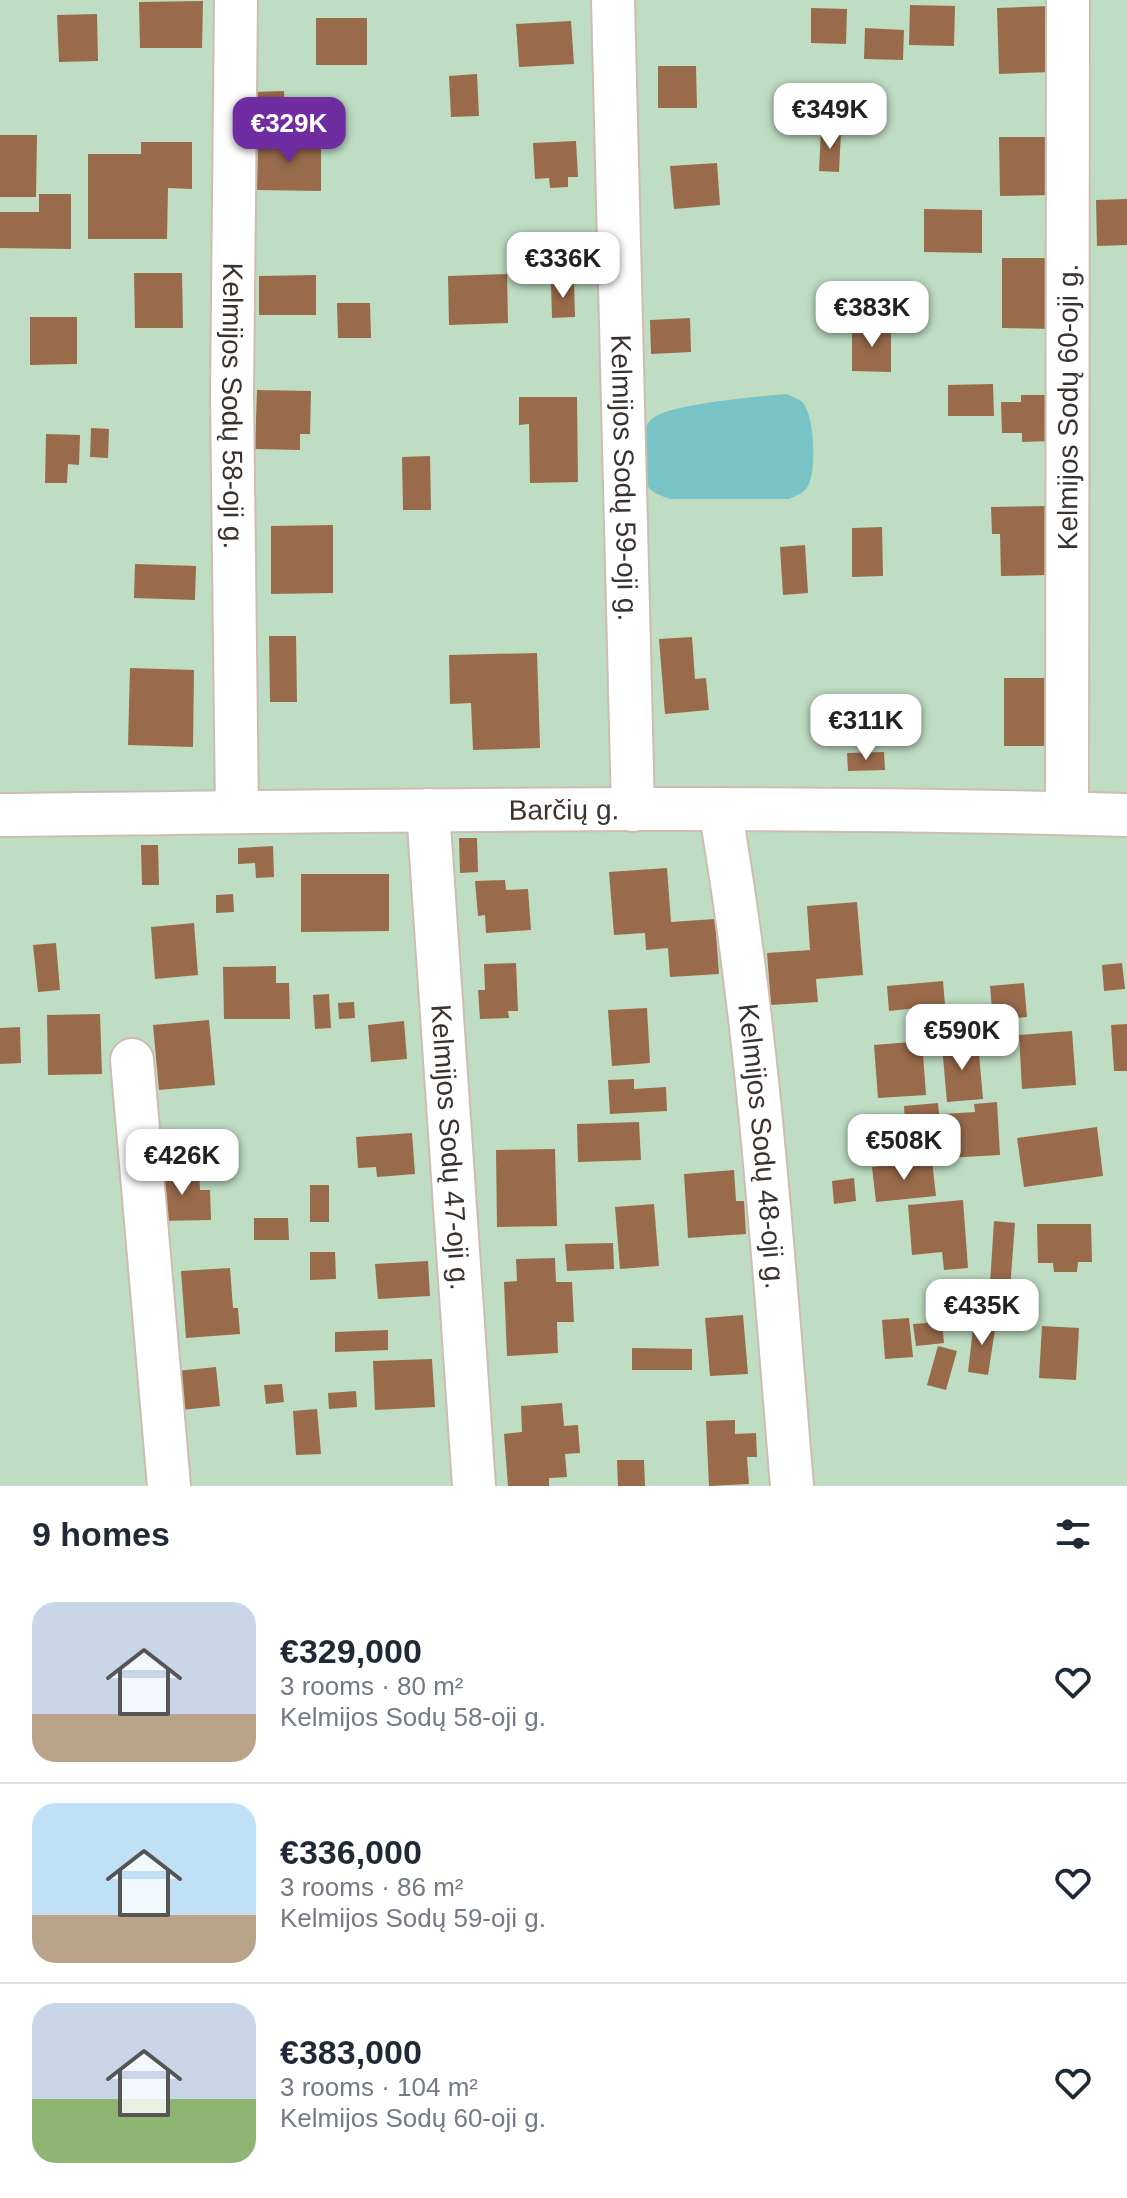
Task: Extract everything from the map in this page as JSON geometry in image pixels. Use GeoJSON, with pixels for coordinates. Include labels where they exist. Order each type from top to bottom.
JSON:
{"type":"FeatureCollection","features":[{"type":"Feature","properties":{"kind":"street","name":"Kelmijos Sodų 58-oji g."},"geometry":{"type":"LineString","coordinates":[[236,0],[232,395],[237,812]]}},
{"type":"Feature","properties":{"kind":"street","name":"Kelmijos Sodų 59-oji g."},"geometry":{"type":"LineString","coordinates":[[613,0],[633,810]]}},
{"type":"Feature","properties":{"kind":"street","name":"Kelmijos Sodų 60-oji g."},"geometry":{"type":"LineString","coordinates":[[1067,813],[1068,0]]}},
{"type":"Feature","properties":{"kind":"street","name":"Barčių g."},"geometry":{"type":"LineString","coordinates":[[0,815],[720,809],[1127,815]]}},
{"type":"Feature","properties":{"kind":"street","name":"Kelmijos Sodų 48-oji g."},"geometry":{"type":"LineString","coordinates":[[720,809],[736,899],[762,1124],[792,1486]]}},
{"type":"Feature","properties":{"kind":"street","name":"Kelmijos Sodų 47-oji g."},"geometry":{"type":"LineString","coordinates":[[428,810],[474,1486]]}},
{"type":"Feature","properties":{"kind":"street"},"geometry":{"type":"LineString","coordinates":[[132,1060],[169,1486]]}},
{"type":"Feature","properties":{"kind":"green space"},"geometry":{"type":"Polygon","coordinates":[[[0,0],[1127,0],[1127,1486],[0,1486],[0,0]]]}},
{"type":"Feature","properties":{"kind":"water"},"geometry":{"type":"Polygon","coordinates":[[[787,394],[803,403],[812,431],[811,477],[800,493],[789,499],[670,499],[657,494],[646,484],[643,440],[653,418],[696,405],[787,394]]]}},
{"type":"Feature","properties":{"kind":"building"},"geometry":{"type":"Polygon","coordinates":[[[203,1],[202,48],[140,48],[139,2],[203,1]]]}},
{"type":"Feature","properties":{"kind":"building"},"geometry":{"type":"Polygon","coordinates":[[[910,5],[955,6],[954,46],[909,45],[910,5]]]}},
{"type":"Feature","properties":{"kind":"building"},"geometry":{"type":"Polygon","coordinates":[[[1048,6],[1050,72],[999,74],[997,8],[1048,6]]]}},
{"type":"Feature","properties":{"kind":"building"},"geometry":{"type":"Polygon","coordinates":[[[811,8],[847,9],[846,44],[811,43],[811,8]]]}},
{"type":"Feature","properties":{"kind":"building"},"geometry":{"type":"Polygon","coordinates":[[[97,14],[98,61],[59,62],[57,15],[97,14]]]}},
{"type":"Feature","properties":{"kind":"building"},"geometry":{"type":"Polygon","coordinates":[[[316,18],[367,18],[367,65],[316,65],[316,18]]]}},
{"type":"Feature","properties":{"kind":"building"},"geometry":{"type":"Polygon","coordinates":[[[571,21],[574,64],[519,67],[516,24],[571,21]]]}},
{"type":"Feature","properties":{"kind":"building"},"geometry":{"type":"Polygon","coordinates":[[[865,28],[904,30],[903,60],[864,59],[865,28]]]}},
{"type":"Feature","properties":{"kind":"building"},"geometry":{"type":"Polygon","coordinates":[[[658,66],[696,66],[697,108],[658,108],[658,66]]]}},
{"type":"Feature","properties":{"kind":"building"},"geometry":{"type":"Polygon","coordinates":[[[477,74],[479,116],[451,117],[449,76],[477,74]]]}},
{"type":"Feature","properties":{"kind":"building"},"geometry":{"type":"Polygon","coordinates":[[[284,91],[285,120],[252,121],[252,92],[284,91]]]}},
{"type":"Feature","properties":{"kind":"building"},"geometry":{"type":"Polygon","coordinates":[[[821,130],[841,131],[839,172],[819,171],[821,130]]]}},
{"type":"Feature","properties":{"kind":"building"},"geometry":{"type":"Polygon","coordinates":[[[0,135],[37,135],[36,197],[0,197],[0,135]]]}},
{"type":"Feature","properties":{"kind":"building"},"geometry":{"type":"Polygon","coordinates":[[[999,137],[1051,137],[1052,195],[1000,196],[999,137]]]}},
{"type":"Feature","properties":{"kind":"building"},"geometry":{"type":"Polygon","coordinates":[[[258,139],[321,139],[321,191],[257,190],[258,139]]]}},
{"type":"Feature","properties":{"kind":"building"},"geometry":{"type":"Polygon","coordinates":[[[576,141],[578,177],[568,177],[568,187],[550,188],[549,178],[535,179],[533,143],[576,141]]]}},
{"type":"Feature","properties":{"kind":"building"},"geometry":{"type":"Polygon","coordinates":[[[141,142],[192,142],[192,189],[168,188],[167,239],[88,239],[88,154],[141,154],[141,142]]]}},
{"type":"Feature","properties":{"kind":"building"},"geometry":{"type":"Polygon","coordinates":[[[717,163],[720,205],[674,209],[670,166],[717,163]]]}},
{"type":"Feature","properties":{"kind":"building"},"geometry":{"type":"Polygon","coordinates":[[[39,194],[71,194],[71,249],[0,248],[0,212],[39,212],[39,194]]]}},
{"type":"Feature","properties":{"kind":"building"},"geometry":{"type":"Polygon","coordinates":[[[1127,199],[1127,245],[1097,246],[1096,200],[1127,199]]]}},
{"type":"Feature","properties":{"kind":"building"},"geometry":{"type":"Polygon","coordinates":[[[924,209],[982,210],[982,253],[924,252],[924,209]]]}},
{"type":"Feature","properties":{"kind":"building"},"geometry":{"type":"Polygon","coordinates":[[[1002,258],[1053,258],[1053,329],[1002,328],[1002,258]]]}},
{"type":"Feature","properties":{"kind":"building"},"geometry":{"type":"Polygon","coordinates":[[[134,273],[182,273],[183,328],[135,328],[134,273]]]}},
{"type":"Feature","properties":{"kind":"building"},"geometry":{"type":"Polygon","coordinates":[[[507,274],[508,323],[449,325],[448,276],[507,274]]]}},
{"type":"Feature","properties":{"kind":"building"},"geometry":{"type":"Polygon","coordinates":[[[316,275],[316,315],[259,315],[259,276],[316,275]]]}},
{"type":"Feature","properties":{"kind":"building"},"geometry":{"type":"Polygon","coordinates":[[[574,283],[575,317],[552,318],[551,284],[574,283]]]}},
{"type":"Feature","properties":{"kind":"building"},"geometry":{"type":"Polygon","coordinates":[[[337,303],[370,303],[371,338],[338,338],[337,303]]]}},
{"type":"Feature","properties":{"kind":"building"},"geometry":{"type":"Polygon","coordinates":[[[30,317],[77,317],[77,364],[30,365],[30,317]]]}},
{"type":"Feature","properties":{"kind":"building"},"geometry":{"type":"Polygon","coordinates":[[[690,318],[691,352],[651,354],[650,320],[690,318]]]}},
{"type":"Feature","properties":{"kind":"building"},"geometry":{"type":"Polygon","coordinates":[[[852,327],[891,327],[891,372],[852,371],[852,327]]]}},
{"type":"Feature","properties":{"kind":"building"},"geometry":{"type":"Polygon","coordinates":[[[993,384],[994,416],[948,416],[948,385],[993,384]]]}},
{"type":"Feature","properties":{"kind":"building"},"geometry":{"type":"Polygon","coordinates":[[[257,390],[311,391],[310,434],[300,434],[300,450],[255,449],[257,390]]]}},
{"type":"Feature","properties":{"kind":"building"},"geometry":{"type":"Polygon","coordinates":[[[1021,395],[1051,395],[1051,441],[1022,442],[1022,433],[1002,433],[1001,402],[1021,402],[1021,395]]]}},
{"type":"Feature","properties":{"kind":"building"},"geometry":{"type":"Polygon","coordinates":[[[519,397],[577,397],[578,482],[530,483],[529,424],[519,425],[519,397]]]}},
{"type":"Feature","properties":{"kind":"building"},"geometry":{"type":"Polygon","coordinates":[[[91,428],[109,429],[108,458],[90,457],[91,428]]]}},
{"type":"Feature","properties":{"kind":"building"},"geometry":{"type":"Polygon","coordinates":[[[46,434],[80,435],[79,465],[68,464],[67,483],[45,483],[46,434]]]}},
{"type":"Feature","properties":{"kind":"building"},"geometry":{"type":"Polygon","coordinates":[[[430,456],[431,510],[403,510],[402,457],[430,456]]]}},
{"type":"Feature","properties":{"kind":"building"},"geometry":{"type":"Polygon","coordinates":[[[1046,506],[1047,575],[1001,576],[1000,534],[992,534],[991,507],[1046,506]]]}},
{"type":"Feature","properties":{"kind":"building"},"geometry":{"type":"Polygon","coordinates":[[[333,525],[333,593],[271,594],[271,526],[333,525]]]}},
{"type":"Feature","properties":{"kind":"building"},"geometry":{"type":"Polygon","coordinates":[[[882,527],[883,576],[852,577],[852,528],[882,527]]]}},
{"type":"Feature","properties":{"kind":"building"},"geometry":{"type":"Polygon","coordinates":[[[805,545],[808,593],[783,595],[780,547],[805,545]]]}},
{"type":"Feature","properties":{"kind":"building"},"geometry":{"type":"Polygon","coordinates":[[[135,564],[196,566],[195,600],[134,598],[135,564]]]}},
{"type":"Feature","properties":{"kind":"building"},"geometry":{"type":"Polygon","coordinates":[[[269,636],[296,636],[297,702],[270,702],[269,636]]]}},
{"type":"Feature","properties":{"kind":"building"},"geometry":{"type":"Polygon","coordinates":[[[692,637],[695,679],[706,678],[709,710],[665,714],[659,639],[692,637]]]}},
{"type":"Feature","properties":{"kind":"building"},"geometry":{"type":"Polygon","coordinates":[[[537,653],[540,748],[473,750],[471,703],[450,704],[449,655],[537,653]]]}},
{"type":"Feature","properties":{"kind":"building"},"geometry":{"type":"Polygon","coordinates":[[[130,668],[194,670],[193,747],[128,745],[130,668]]]}},
{"type":"Feature","properties":{"kind":"building"},"geometry":{"type":"Polygon","coordinates":[[[1004,678],[1045,678],[1045,746],[1004,746],[1004,678]]]}},
{"type":"Feature","properties":{"kind":"building"},"geometry":{"type":"Polygon","coordinates":[[[884,752],[885,770],[848,771],[847,753],[884,752]]]}},
{"type":"Feature","properties":{"kind":"building"},"geometry":{"type":"Polygon","coordinates":[[[459,838],[477,838],[478,872],[460,873],[459,838]]]}},
{"type":"Feature","properties":{"kind":"building"},"geometry":{"type":"Polygon","coordinates":[[[141,845],[158,845],[159,885],[142,885],[141,845]]]}},
{"type":"Feature","properties":{"kind":"building"},"geometry":{"type":"Polygon","coordinates":[[[273,846],[274,877],[256,878],[255,863],[238,864],[238,848],[273,846]]]}},
{"type":"Feature","properties":{"kind":"building"},"geometry":{"type":"Polygon","coordinates":[[[667,868],[671,922],[715,919],[719,974],[670,977],[668,948],[646,950],[645,933],[614,935],[609,872],[667,868]]]}},
{"type":"Feature","properties":{"kind":"building"},"geometry":{"type":"Polygon","coordinates":[[[301,874],[389,874],[389,931],[301,932],[301,874]]]}},
{"type":"Feature","properties":{"kind":"building"},"geometry":{"type":"Polygon","coordinates":[[[505,880],[506,890],[528,889],[531,930],[486,933],[485,915],[478,916],[475,881],[505,880]]]}},
{"type":"Feature","properties":{"kind":"building"},"geometry":{"type":"Polygon","coordinates":[[[233,894],[234,912],[216,913],[216,895],[233,894]]]}},
{"type":"Feature","properties":{"kind":"building"},"geometry":{"type":"Polygon","coordinates":[[[857,902],[863,975],[816,979],[818,1002],[771,1005],[767,953],[810,950],[807,906],[857,902]]]}},
{"type":"Feature","properties":{"kind":"building"},"geometry":{"type":"Polygon","coordinates":[[[194,923],[198,975],[155,979],[151,927],[194,923]]]}},
{"type":"Feature","properties":{"kind":"building"},"geometry":{"type":"Polygon","coordinates":[[[56,943],[60,990],[38,992],[33,945],[56,943]]]}},
{"type":"Feature","properties":{"kind":"building"},"geometry":{"type":"Polygon","coordinates":[[[516,963],[518,1011],[508,1011],[509,1018],[480,1019],[478,990],[485,990],[484,964],[516,963]]]}},
{"type":"Feature","properties":{"kind":"building"},"geometry":{"type":"Polygon","coordinates":[[[1122,963],[1125,989],[1104,991],[1102,965],[1122,963]]]}},
{"type":"Feature","properties":{"kind":"building"},"geometry":{"type":"Polygon","coordinates":[[[276,966],[276,983],[289,983],[290,1019],[224,1019],[223,967],[276,966]]]}},
{"type":"Feature","properties":{"kind":"building"},"geometry":{"type":"Polygon","coordinates":[[[943,981],[945,1005],[889,1011],[887,986],[943,981]]]}},
{"type":"Feature","properties":{"kind":"building"},"geometry":{"type":"Polygon","coordinates":[[[1024,983],[1027,1017],[993,1020],[990,986],[1024,983]]]}},
{"type":"Feature","properties":{"kind":"building"},"geometry":{"type":"Polygon","coordinates":[[[329,994],[331,1028],[315,1029],[313,995],[329,994]]]}},
{"type":"Feature","properties":{"kind":"building"},"geometry":{"type":"Polygon","coordinates":[[[354,1002],[355,1018],[339,1019],[338,1003],[354,1002]]]}},
{"type":"Feature","properties":{"kind":"building"},"geometry":{"type":"Polygon","coordinates":[[[647,1008],[650,1063],[612,1066],[608,1010],[647,1008]]]}},
{"type":"Feature","properties":{"kind":"building"},"geometry":{"type":"Polygon","coordinates":[[[100,1014],[102,1074],[48,1075],[47,1015],[100,1014]]]}},
{"type":"Feature","properties":{"kind":"building"},"geometry":{"type":"Polygon","coordinates":[[[209,1020],[215,1085],[159,1090],[153,1025],[209,1020]]]}},
{"type":"Feature","properties":{"kind":"building"},"geometry":{"type":"Polygon","coordinates":[[[404,1021],[407,1059],[371,1062],[368,1025],[404,1021]]]}},
{"type":"Feature","properties":{"kind":"building"},"geometry":{"type":"Polygon","coordinates":[[[1127,1024],[1127,1071],[1114,1071],[1111,1025],[1127,1024]]]}},
{"type":"Feature","properties":{"kind":"building"},"geometry":{"type":"Polygon","coordinates":[[[20,1027],[21,1063],[0,1064],[0,1028],[20,1027]]]}},
{"type":"Feature","properties":{"kind":"building"},"geometry":{"type":"Polygon","coordinates":[[[1072,1031],[1076,1085],[1022,1089],[1019,1035],[1072,1031]]]}},
{"type":"Feature","properties":{"kind":"building"},"geometry":{"type":"Polygon","coordinates":[[[922,1041],[926,1095],[878,1098],[874,1045],[922,1041]]]}},
{"type":"Feature","properties":{"kind":"building"},"geometry":{"type":"Polygon","coordinates":[[[978,1043],[983,1099],[947,1102],[942,1046],[978,1043]]]}},
{"type":"Feature","properties":{"kind":"building"},"geometry":{"type":"Polygon","coordinates":[[[634,1079],[634,1089],[666,1087],[667,1111],[610,1114],[608,1080],[634,1079]]]}},
{"type":"Feature","properties":{"kind":"building"},"geometry":{"type":"Polygon","coordinates":[[[997,1102],[1000,1155],[946,1158],[943,1114],[975,1112],[974,1104],[997,1102]]]}},
{"type":"Feature","properties":{"kind":"building"},"geometry":{"type":"Polygon","coordinates":[[[938,1103],[941,1134],[906,1137],[904,1106],[938,1103]]]}},
{"type":"Feature","properties":{"kind":"building"},"geometry":{"type":"Polygon","coordinates":[[[639,1122],[641,1160],[578,1162],[577,1124],[639,1122]]]}},
{"type":"Feature","properties":{"kind":"building"},"geometry":{"type":"Polygon","coordinates":[[[1097,1127],[1103,1176],[1024,1187],[1017,1138],[1097,1127]]]}},
{"type":"Feature","properties":{"kind":"building"},"geometry":{"type":"Polygon","coordinates":[[[412,1133],[415,1174],[377,1177],[376,1167],[358,1168],[356,1137],[412,1133]]]}},
{"type":"Feature","properties":{"kind":"building"},"geometry":{"type":"Polygon","coordinates":[[[555,1149],[557,1226],[497,1227],[496,1150],[555,1149]]]}},
{"type":"Feature","properties":{"kind":"building"},"geometry":{"type":"Polygon","coordinates":[[[932,1161],[936,1196],[876,1202],[872,1167],[932,1161]]]}},
{"type":"Feature","properties":{"kind":"building"},"geometry":{"type":"Polygon","coordinates":[[[199,1170],[200,1190],[210,1190],[211,1220],[158,1221],[156,1171],[199,1170]]]}},
{"type":"Feature","properties":{"kind":"building"},"geometry":{"type":"Polygon","coordinates":[[[734,1170],[736,1201],[744,1201],[746,1234],[688,1238],[684,1174],[734,1170]]]}},
{"type":"Feature","properties":{"kind":"building"},"geometry":{"type":"Polygon","coordinates":[[[854,1178],[856,1201],[834,1204],[832,1181],[854,1178]]]}},
{"type":"Feature","properties":{"kind":"building"},"geometry":{"type":"Polygon","coordinates":[[[310,1185],[329,1185],[329,1222],[310,1222],[310,1185]]]}},
{"type":"Feature","properties":{"kind":"building"},"geometry":{"type":"Polygon","coordinates":[[[963,1200],[968,1268],[944,1270],[942,1252],[912,1255],[908,1205],[963,1200]]]}},
{"type":"Feature","properties":{"kind":"building"},"geometry":{"type":"Polygon","coordinates":[[[654,1204],[659,1266],[620,1269],[615,1207],[654,1204]]]}},
{"type":"Feature","properties":{"kind":"building"},"geometry":{"type":"Polygon","coordinates":[[[254,1218],[288,1218],[289,1240],[254,1240],[254,1218]]]}},
{"type":"Feature","properties":{"kind":"building"},"geometry":{"type":"Polygon","coordinates":[[[994,1221],[1015,1223],[1010,1289],[1025,1290],[1022,1319],[988,1316],[994,1221]]]}},
{"type":"Feature","properties":{"kind":"building"},"geometry":{"type":"Polygon","coordinates":[[[1037,1224],[1091,1224],[1092,1262],[1078,1262],[1077,1272],[1054,1272],[1053,1263],[1038,1263],[1037,1224]]]}},
{"type":"Feature","properties":{"kind":"building"},"geometry":{"type":"Polygon","coordinates":[[[613,1243],[614,1269],[567,1271],[565,1244],[613,1243]]]}},
{"type":"Feature","properties":{"kind":"building"},"geometry":{"type":"Polygon","coordinates":[[[310,1252],[335,1252],[336,1279],[310,1280],[310,1252]]]}},
{"type":"Feature","properties":{"kind":"building"},"geometry":{"type":"Polygon","coordinates":[[[555,1258],[556,1282],[572,1282],[574,1322],[557,1322],[558,1353],[507,1356],[504,1282],[517,1281],[516,1259],[555,1258]]]}},
{"type":"Feature","properties":{"kind":"building"},"geometry":{"type":"Polygon","coordinates":[[[428,1261],[430,1296],[378,1299],[375,1264],[428,1261]]]}},
{"type":"Feature","properties":{"kind":"building"},"geometry":{"type":"Polygon","coordinates":[[[230,1268],[233,1308],[238,1308],[240,1334],[186,1338],[181,1271],[230,1268]]]}},
{"type":"Feature","properties":{"kind":"building"},"geometry":{"type":"Polygon","coordinates":[[[743,1315],[748,1374],[710,1376],[705,1318],[743,1315]]]}},
{"type":"Feature","properties":{"kind":"building"},"geometry":{"type":"Polygon","coordinates":[[[909,1318],[913,1357],[885,1359],[882,1320],[909,1318]]]}},
{"type":"Feature","properties":{"kind":"building"},"geometry":{"type":"Polygon","coordinates":[[[974,1320],[996,1323],[988,1375],[968,1372],[974,1320]]]}},
{"type":"Feature","properties":{"kind":"building"},"geometry":{"type":"Polygon","coordinates":[[[942,1322],[944,1343],[916,1346],[913,1324],[942,1322]]]}},
{"type":"Feature","properties":{"kind":"building"},"geometry":{"type":"Polygon","coordinates":[[[1042,1326],[1079,1328],[1076,1380],[1039,1378],[1042,1326]]]}},
{"type":"Feature","properties":{"kind":"building"},"geometry":{"type":"Polygon","coordinates":[[[388,1330],[388,1350],[335,1352],[335,1332],[388,1330]]]}},
{"type":"Feature","properties":{"kind":"building"},"geometry":{"type":"Polygon","coordinates":[[[938,1346],[957,1351],[946,1390],[927,1385],[938,1346]]]}},
{"type":"Feature","properties":{"kind":"building"},"geometry":{"type":"Polygon","coordinates":[[[632,1348],[692,1349],[692,1370],[632,1370],[632,1348]]]}},
{"type":"Feature","properties":{"kind":"building"},"geometry":{"type":"Polygon","coordinates":[[[432,1359],[435,1407],[375,1410],[373,1361],[432,1359]]]}},
{"type":"Feature","properties":{"kind":"building"},"geometry":{"type":"Polygon","coordinates":[[[216,1367],[220,1406],[171,1411],[167,1372],[216,1367]]]}},
{"type":"Feature","properties":{"kind":"building"},"geometry":{"type":"Polygon","coordinates":[[[282,1384],[284,1402],[266,1404],[264,1385],[282,1384]]]}},
{"type":"Feature","properties":{"kind":"building"},"geometry":{"type":"Polygon","coordinates":[[[356,1391],[357,1407],[329,1409],[328,1393],[356,1391]]]}},
{"type":"Feature","properties":{"kind":"building"},"geometry":{"type":"Polygon","coordinates":[[[562,1403],[564,1426],[578,1425],[580,1453],[565,1454],[567,1477],[549,1478],[549,1486],[508,1486],[504,1434],[522,1432],[521,1406],[562,1403]]]}},
{"type":"Feature","properties":{"kind":"building"},"geometry":{"type":"Polygon","coordinates":[[[317,1409],[321,1454],[296,1455],[293,1411],[317,1409]]]}},
{"type":"Feature","properties":{"kind":"building"},"geometry":{"type":"Polygon","coordinates":[[[735,1420],[735,1434],[756,1433],[757,1457],[747,1457],[749,1484],[709,1486],[706,1421],[735,1420]]]}},
{"type":"Feature","properties":{"kind":"building"},"geometry":{"type":"Polygon","coordinates":[[[617,1460],[644,1460],[645,1486],[618,1486],[617,1460]]]}}]}
